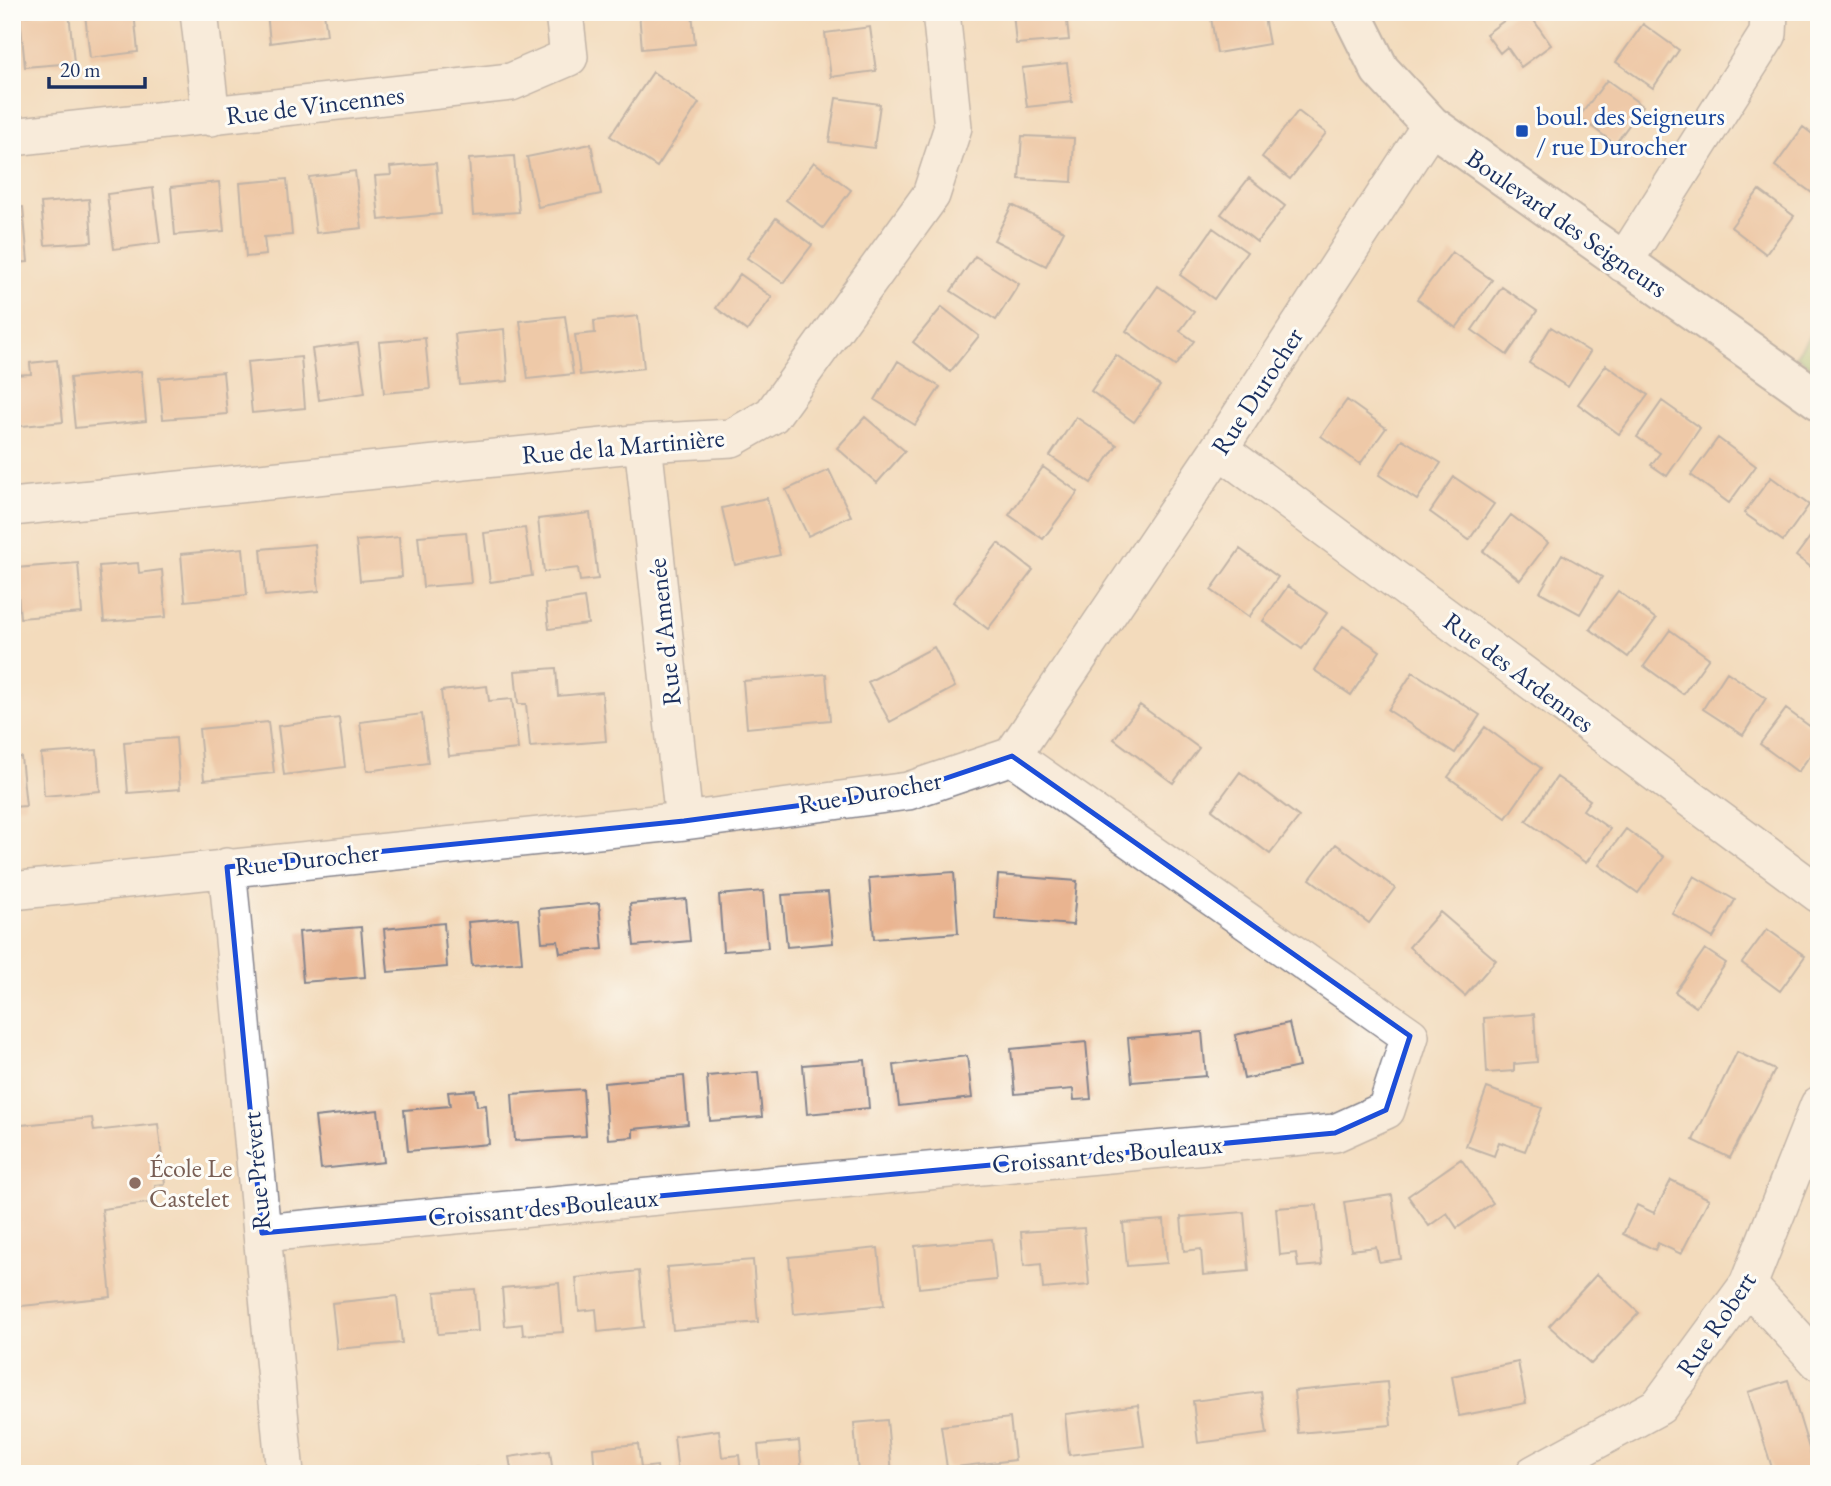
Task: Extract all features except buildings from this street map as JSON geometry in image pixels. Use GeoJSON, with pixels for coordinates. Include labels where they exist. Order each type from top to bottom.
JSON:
{"type":"FeatureCollection","features":[{"type":"Feature","properties":{"kind":"street"},"geometry":{"type":"LineString","coordinates":[[199,12],[211,117]]}},
{"type":"Feature","properties":{"kind":"street","name":"Rue de Vincennes"},"geometry":{"type":"LineString","coordinates":[[12,137],[511,82],[569,57],[564,12]]}},
{"type":"Feature","properties":{"kind":"street","name":"Rue de la Martinière"},"geometry":{"type":"LineString","coordinates":[[12,507],[643,443],[732,438],[772,415],[931,195],[953,127],[941,12]]}},
{"type":"Feature","properties":{"kind":"street","name":"Boulevard des Seigneurs"},"geometry":{"type":"LineString","coordinates":[[1351,12],[1380,70],[1431,125],[1819,400]]}},
{"type":"Feature","properties":{"kind":"street"},"geometry":{"type":"LineString","coordinates":[[1623,263],[1768,34],[1769,12]]}},
{"type":"Feature","properties":{"kind":"street","name":"Rue Durocher"},"geometry":{"type":"LineString","coordinates":[[12,891],[684,821],[908,791],[1012,756],[1219,449],[1431,125]]}},
{"type":"Feature","properties":{"kind":"street","name":"Rue d'Amenée"},"geometry":{"type":"LineString","coordinates":[[643,443],[684,821]]}},
{"type":"Feature","properties":{"kind":"street","name":"Rue des Ardennes"},"geometry":{"type":"LineString","coordinates":[[1219,449],[1819,894]]}},
{"type":"Feature","properties":{"kind":"street","name":"Croissant des Bouleaux"},"geometry":{"type":"LineString","coordinates":[[262,1233],[1335,1133],[1386,1110],[1410,1036],[1012,756]]}},
{"type":"Feature","properties":{"kind":"street","name":"Rue Prévert"},"geometry":{"type":"LineString","coordinates":[[227,867],[285,1474]]}},
{"type":"Feature","properties":{"kind":"street","name":"Rue Robert"},"geometry":{"type":"LineString","coordinates":[[1534,1474],[1659,1406],[1748,1285],[1819,1105]]}},
{"type":"Feature","properties":{"kind":"street"},"geometry":{"type":"LineString","coordinates":[[1748,1285],[1819,1362]]}},
{"type":"Feature","properties":{"kind":"highlighted area"},"geometry":{"type":"Polygon","coordinates":[[[1012,756],[1410,1036],[1386,1110],[1335,1133],[262,1233],[227,867],[684,821],[908,791],[1012,756]]]}},
{"type":"Feature","properties":{"kind":"green space"},"geometry":{"type":"Polygon","coordinates":[[[1819,321],[1819,372],[1796,356],[1819,321]]]}},
{"type":"Feature","properties":{"kind":"place","name":"boul. des Seigneurs / rue Durocher"},"geometry":{"type":"Point","coordinates":[1522,131]}},
{"type":"Feature","properties":{"kind":"place","name":"École Le Castelet"},"geometry":{"type":"Point","coordinates":[135,1183]}}]}
